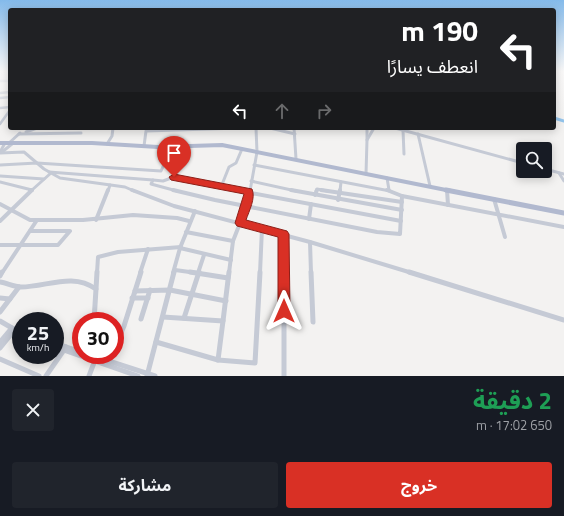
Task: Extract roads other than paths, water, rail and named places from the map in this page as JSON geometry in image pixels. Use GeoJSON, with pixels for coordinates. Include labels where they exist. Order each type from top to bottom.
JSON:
{"type":"FeatureCollection","features":[{"type":"Feature","properties":{"kind":"main road"},"geometry":{"type":"LineString","coordinates":[[7,143],[108,144],[171,147],[216,145],[564,213]]}},
{"type":"Feature","properties":{"kind":"street"},"geometry":{"type":"LineString","coordinates":[[0,98],[2,93]]}},
{"type":"Feature","properties":{"kind":"street"},"geometry":{"type":"LineString","coordinates":[[0,124],[8,111]]}},
{"type":"Feature","properties":{"kind":"street"},"geometry":{"type":"LineString","coordinates":[[1,152],[7,143],[22,130]]}},
{"type":"Feature","properties":{"kind":"street"},"geometry":{"type":"LineString","coordinates":[[20,133],[30,130]]}},
{"type":"Feature","properties":{"kind":"street"},"geometry":{"type":"LineString","coordinates":[[108,144],[112,136],[113,130]]}},
{"type":"Feature","properties":{"kind":"street"},"geometry":{"type":"LineString","coordinates":[[144,146],[146,131],[177,130]]}},
{"type":"Feature","properties":{"kind":"street"},"geometry":{"type":"LineString","coordinates":[[218,360],[233,241],[247,205],[257,152],[256,130]]}},
{"type":"Feature","properties":{"kind":"street"},"geometry":{"type":"LineString","coordinates":[[278,130],[295,134]]}},
{"type":"Feature","properties":{"kind":"street"},"geometry":{"type":"LineString","coordinates":[[294,130],[296,160]]}},
{"type":"Feature","properties":{"kind":"street"},"geometry":{"type":"LineString","coordinates":[[366,174],[367,130]]}},
{"type":"Feature","properties":{"kind":"street"},"geometry":{"type":"LineString","coordinates":[[368,130],[372,133]]}},
{"type":"Feature","properties":{"kind":"street"},"geometry":{"type":"LineString","coordinates":[[367,140],[373,130]]}},
{"type":"Feature","properties":{"kind":"street"},"geometry":{"type":"LineString","coordinates":[[404,154],[403,130],[516,161]]}},
{"type":"Feature","properties":{"kind":"street"},"geometry":{"type":"LineString","coordinates":[[20,133],[81,133]]}},
{"type":"Feature","properties":{"kind":"street"},"geometry":{"type":"LineString","coordinates":[[418,134],[430,186]]}},
{"type":"Feature","properties":{"kind":"street"},"geometry":{"type":"LineString","coordinates":[[1,152],[7,143]]}},
{"type":"Feature","properties":{"kind":"street"},"geometry":{"type":"LineString","coordinates":[[221,187],[229,167],[236,162],[242,149]]}},
{"type":"Feature","properties":{"kind":"street"},"geometry":{"type":"LineString","coordinates":[[1,152],[24,152],[60,178],[86,183],[125,187],[174,206],[284,234],[564,320]]}},
{"type":"Feature","properties":{"kind":"street"},"geometry":{"type":"LineString","coordinates":[[0,164],[37,162],[161,171],[166,160]]}},
{"type":"Feature","properties":{"kind":"street"},"geometry":{"type":"LineString","coordinates":[[254,165],[389,190],[402,196],[564,228]]}},
{"type":"Feature","properties":{"kind":"street"},"geometry":{"type":"LineString","coordinates":[[552,171],[564,174]]}},
{"type":"Feature","properties":{"kind":"street"},"geometry":{"type":"LineString","coordinates":[[0,222],[10,210],[44,180],[50,172]]}},
{"type":"Feature","properties":{"kind":"street"},"geometry":{"type":"LineString","coordinates":[[50,172],[163,181],[174,177],[401,221]]}},
{"type":"Feature","properties":{"kind":"street"},"geometry":{"type":"LineString","coordinates":[[559,173],[564,181]]}},
{"type":"Feature","properties":{"kind":"street"},"geometry":{"type":"LineString","coordinates":[[0,176],[44,180]]}},
{"type":"Feature","properties":{"kind":"street"},"geometry":{"type":"LineString","coordinates":[[387,178],[389,190]]}},
{"type":"Feature","properties":{"kind":"street"},"geometry":{"type":"LineString","coordinates":[[153,180],[151,184],[309,219],[377,232],[400,234],[402,196]]}},
{"type":"Feature","properties":{"kind":"street"},"geometry":{"type":"LineString","coordinates":[[251,181],[338,200],[402,210]]}},
{"type":"Feature","properties":{"kind":"street"},"geometry":{"type":"LineString","coordinates":[[0,182],[32,190]]}},
{"type":"Feature","properties":{"kind":"street"},"geometry":{"type":"LineString","coordinates":[[338,200],[341,182]]}},
{"type":"Feature","properties":{"kind":"street"},"geometry":{"type":"LineString","coordinates":[[96,220],[110,185]]}},
{"type":"Feature","properties":{"kind":"street"},"geometry":{"type":"LineString","coordinates":[[315,195],[317,189],[402,202]]}},
{"type":"Feature","properties":{"kind":"street"},"geometry":{"type":"LineString","coordinates":[[447,190],[448,205]]}},
{"type":"Feature","properties":{"kind":"street"},"geometry":{"type":"LineString","coordinates":[[494,199],[505,237]]}},
{"type":"Feature","properties":{"kind":"street"},"geometry":{"type":"LineString","coordinates":[[309,219],[311,204]]}},
{"type":"Feature","properties":{"kind":"street"},"geometry":{"type":"LineString","coordinates":[[1,206],[20,216],[37,220],[96,220],[133,215],[143,217],[177,218],[190,221]]}},
{"type":"Feature","properties":{"kind":"street"},"geometry":{"type":"LineString","coordinates":[[148,375],[180,248],[195,211]]}},
{"type":"Feature","properties":{"kind":"street"},"geometry":{"type":"LineString","coordinates":[[0,276],[37,220]]}},
{"type":"Feature","properties":{"kind":"street"},"geometry":{"type":"LineString","coordinates":[[156,342],[218,360],[255,363],[262,228]]}},
{"type":"Feature","properties":{"kind":"street"},"geometry":{"type":"LineString","coordinates":[[0,244],[58,245],[70,231],[30,231]]}},
{"type":"Feature","properties":{"kind":"street"},"geometry":{"type":"LineString","coordinates":[[186,232],[233,241]]}},
{"type":"Feature","properties":{"kind":"street"},"geometry":{"type":"LineString","coordinates":[[284,234],[284,376]]}},
{"type":"Feature","properties":{"kind":"street"},"geometry":{"type":"LineString","coordinates":[[310,242],[313,322]]}},
{"type":"Feature","properties":{"kind":"street"},"geometry":{"type":"LineString","coordinates":[[95,312],[98,257],[118,252],[180,248],[204,255],[231,260]]}},
{"type":"Feature","properties":{"kind":"street"},"geometry":{"type":"LineString","coordinates":[[124,321],[148,249]]}},
{"type":"Feature","properties":{"kind":"street"},"geometry":{"type":"LineString","coordinates":[[184,318],[204,255]]}},
{"type":"Feature","properties":{"kind":"street"},"geometry":{"type":"LineString","coordinates":[[175,270],[228,278]]}},
{"type":"Feature","properties":{"kind":"street"},"geometry":{"type":"LineString","coordinates":[[0,282],[20,287],[69,281],[86,282],[96,289]]}},
{"type":"Feature","properties":{"kind":"street"},"geometry":{"type":"LineString","coordinates":[[0,312],[20,287]]}},
{"type":"Feature","properties":{"kind":"street"},"geometry":{"type":"LineString","coordinates":[[141,319],[150,290]]}},
{"type":"Feature","properties":{"kind":"street"},"geometry":{"type":"LineString","coordinates":[[135,291],[170,290],[226,301]]}},
{"type":"Feature","properties":{"kind":"street"},"geometry":{"type":"LineString","coordinates":[[0,298],[10,299]]}},
{"type":"Feature","properties":{"kind":"street"},"geometry":{"type":"LineString","coordinates":[[132,298],[148,298]]}},
{"type":"Feature","properties":{"kind":"street"},"geometry":{"type":"LineString","coordinates":[[163,317],[223,321]]}},
{"type":"Feature","properties":{"kind":"street"},"geometry":{"type":"LineString","coordinates":[[0,320],[12,330]]}},
{"type":"Feature","properties":{"kind":"street"},"geometry":{"type":"LineString","coordinates":[[0,342],[12,330]]}},
{"type":"Feature","properties":{"kind":"street"},"geometry":{"type":"LineString","coordinates":[[0,348],[12,330]]}},
{"type":"Feature","properties":{"kind":"street"},"geometry":{"type":"LineString","coordinates":[[65,349],[72,350]]}},
{"type":"Feature","properties":{"kind":"street"},"geometry":{"type":"LineString","coordinates":[[65,349],[72,351]]}},
{"type":"Feature","properties":{"kind":"street"},"geometry":{"type":"LineString","coordinates":[[46,376],[65,349]]}},
{"type":"Feature","properties":{"kind":"street"},"geometry":{"type":"LineString","coordinates":[[0,359],[39,376]]}},
{"type":"Feature","properties":{"kind":"street"},"geometry":{"type":"LineString","coordinates":[[89,376],[92,364]]}},
{"type":"Feature","properties":{"kind":"street"},"geometry":{"type":"LineString","coordinates":[[109,364],[138,376]]}},
{"type":"Feature","properties":{"kind":"street"},"geometry":{"type":"LineString","coordinates":[[123,364],[148,375],[155,376]]}},
{"type":"Feature","properties":{"kind":"waterway"},"geometry":{"type":"LineString","coordinates":[[556,119],[564,121]]}}]}
